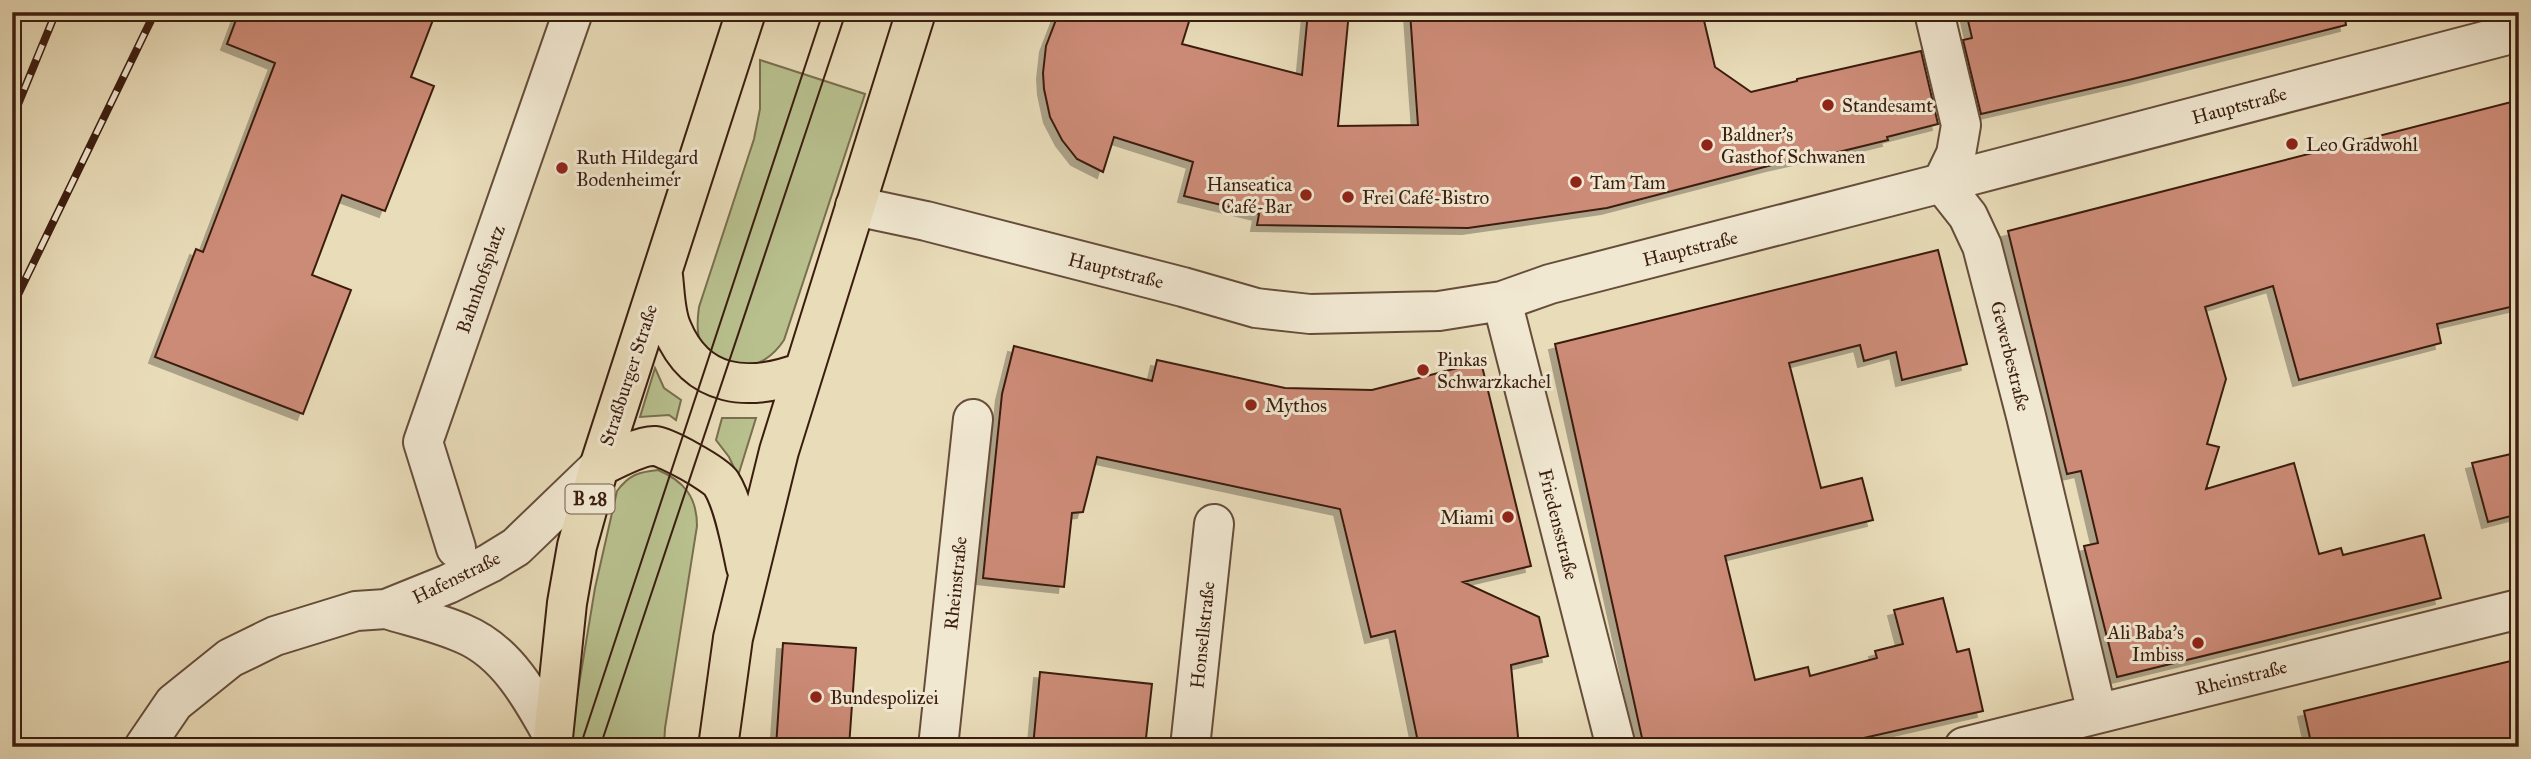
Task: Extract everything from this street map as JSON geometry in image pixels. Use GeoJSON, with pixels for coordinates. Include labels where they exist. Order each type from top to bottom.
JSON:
{"type":"FeatureCollection","features":[{"type":"Feature","properties":{"kind":"main road","name":"Straßburger Straße"},"geometry":{"type":"LineString","coordinates":[[552,741],[566,603],[577,547],[599,467],[746,12]]}},
{"type":"Feature","properties":{"kind":"main road"},"geometry":{"type":"LineString","coordinates":[[718,747],[733,638],[779,451],[916,12]]}},
{"type":"Feature","properties":{"kind":"main road"},"geometry":{"type":"LineString","coordinates":[[662,270],[671,327],[690,360],[704,372],[723,380],[750,384],[779,381],[803,372]]}},
{"type":"Feature","properties":{"kind":"main road","name":"Hafenstraße"},"geometry":{"type":"LineString","coordinates":[[599,467],[623,455],[655,446],[696,464],[721,482],[736,523],[747,573]]}},
{"type":"Feature","properties":{"kind":"street","name":"Bahnhofsplatz"},"geometry":{"type":"LineString","coordinates":[[456,548],[423,442],[573,12]]}},
{"type":"Feature","properties":{"kind":"street"},"geometry":{"type":"LineString","coordinates":[[1934,12],[1961,125],[1956,154],[1942,183]]}},
{"type":"Feature","properties":{"kind":"street","name":"Hauptstraße"},"geometry":{"type":"LineString","coordinates":[[855,206],[926,221],[1256,308],[1310,314],[1439,311],[1502,301],[1550,284],[2519,32]]}},
{"type":"Feature","properties":{"kind":"street","name":"Gewerbestraße"},"geometry":{"type":"LineString","coordinates":[[1942,183],[1968,216],[1982,246],[2097,713]]}},
{"type":"Feature","properties":{"kind":"street","name":"Friedensstraße"},"geometry":{"type":"LineString","coordinates":[[1502,301],[1616,747]]}},
{"type":"Feature","properties":{"kind":"street","name":"Rheinstraße"},"geometry":{"type":"LineString","coordinates":[[938,747],[972,419]]}},
{"type":"Feature","properties":{"kind":"street","name":"Hafenstraße"},"geometry":{"type":"LineString","coordinates":[[144,747],[174,703],[230,658],[275,636],[356,611],[386,609],[448,584],[516,547],[599,467]]}},
{"type":"Feature","properties":{"kind":"street","name":"Honsellstraße"},"geometry":{"type":"LineString","coordinates":[[1190,747],[1214,524]]}},
{"type":"Feature","properties":{"kind":"street","name":"Hafenstraße"},"geometry":{"type":"LineString","coordinates":[[386,609],[466,635],[488,648],[526,688],[552,741]]}},
{"type":"Feature","properties":{"kind":"street","name":"Rheinstraße"},"geometry":{"type":"LineString","coordinates":[[1964,747],[2519,609]]}},
{"type":"Feature","properties":{"kind":"green space"},"geometry":{"type":"Polygon","coordinates":[[[760,60],[865,94],[784,340],[765,359],[739,369],[704,346],[698,332],[698,321],[699,307],[754,139],[760,109],[760,60]]]}},
{"type":"Feature","properties":{"kind":"green space"},"geometry":{"type":"Polygon","coordinates":[[[655,368],[664,388],[681,400],[676,420],[669,415],[640,417],[655,368]]]}},
{"type":"Feature","properties":{"kind":"green space"},"geometry":{"type":"Polygon","coordinates":[[[722,418],[756,418],[738,476],[729,457],[716,440],[722,418]]]}},
{"type":"Feature","properties":{"kind":"green space"},"geometry":{"type":"Polygon","coordinates":[[[658,470],[675,479],[692,498],[697,526],[664,747],[572,747],[571,733],[595,588],[617,491],[634,475],[658,470]]]}},
{"type":"Feature","properties":{"kind":"building"},"geometry":{"type":"Polygon","coordinates":[[[239,12],[436,12],[411,77],[434,86],[385,211],[342,195],[312,275],[351,290],[303,414],[155,357],[196,249],[203,252],[275,63],[227,44],[239,12]]]}},
{"type":"Feature","properties":{"kind":"building"},"geometry":{"type":"Polygon","coordinates":[[[1059,12],[1192,12],[1182,44],[1302,75],[1308,12],[1349,12],[1338,126],[1418,125],[1410,12],[1702,12],[1715,67],[1751,92],[1921,51],[1938,124],[1887,137],[1888,140],[1772,165],[1607,208],[1468,228],[1257,225],[1259,214],[1184,196],[1193,162],[1114,137],[1103,172],[1077,159],[1062,140],[1050,117],[1044,89],[1046,46],[1059,12]]]}},
{"type":"Feature","properties":{"kind":"building"},"geometry":{"type":"Polygon","coordinates":[[[1966,12],[2344,12],[2346,25],[1981,114],[1963,40],[1972,38],[1966,12]]]}},
{"type":"Feature","properties":{"kind":"building"},"geometry":{"type":"Polygon","coordinates":[[[2519,100],[2519,305],[2437,324],[2441,343],[2299,380],[2273,286],[2205,307],[2226,379],[2207,444],[2219,447],[2206,489],[2294,463],[2319,554],[2341,548],[2343,555],[2424,535],[2441,598],[2117,677],[2084,546],[2098,543],[2081,471],[2067,474],[2008,231],[2519,100]]]}},
{"type":"Feature","properties":{"kind":"building"},"geometry":{"type":"Polygon","coordinates":[[[1938,250],[1967,364],[1902,380],[1896,352],[1864,361],[1860,345],[1789,363],[1821,488],[1862,478],[1873,520],[1725,556],[1755,680],[1808,667],[1810,676],[1877,658],[1875,651],[1903,644],[1894,610],[1943,598],[1957,652],[1969,649],[1983,711],[1824,747],[1644,747],[1555,344],[1938,250]]]}},
{"type":"Feature","properties":{"kind":"building"},"geometry":{"type":"Polygon","coordinates":[[[1014,346],[1152,381],[1157,360],[1285,388],[1372,390],[1481,362],[1531,566],[1463,582],[1539,617],[1548,656],[1511,665],[1519,747],[1419,747],[1395,631],[1371,637],[1340,509],[1097,457],[1083,512],[1072,513],[1064,587],[983,578],[1002,394],[1014,346]]]}},
{"type":"Feature","properties":{"kind":"building"},"geometry":{"type":"Polygon","coordinates":[[[2511,454],[2519,487],[2519,514],[2488,522],[2472,463],[2511,454]]]}},
{"type":"Feature","properties":{"kind":"building","name":"Bundespolizei"},"geometry":{"type":"Polygon","coordinates":[[[783,643],[856,648],[849,747],[776,747],[783,643]]]}},
{"type":"Feature","properties":{"kind":"building"},"geometry":{"type":"Polygon","coordinates":[[[2519,659],[2519,747],[2312,747],[2304,711],[2519,659]]]}},
{"type":"Feature","properties":{"kind":"building"},"geometry":{"type":"Polygon","coordinates":[[[1040,672],[1152,684],[1145,747],[1033,747],[1040,672]]]}},
{"type":"Feature","properties":{"kind":"tram line"},"geometry":{"type":"LineString","coordinates":[[580,747],[823,12]]}},
{"type":"Feature","properties":{"kind":"tram line"},"geometry":{"type":"LineString","coordinates":[[600,747],[846,12]]}},
{"type":"Feature","properties":{"kind":"railway"},"geometry":{"type":"LineString","coordinates":[[12,119],[56,12]]}},
{"type":"Feature","properties":{"kind":"railway"},"geometry":{"type":"LineString","coordinates":[[12,307],[155,12]]}},
{"type":"Feature","properties":{"kind":"place","name":"Standesamt"},"geometry":{"type":"Point","coordinates":[1828,105]}},
{"type":"Feature","properties":{"kind":"place","name":"Leo Gradwohl"},"geometry":{"type":"Point","coordinates":[2292,144]}},
{"type":"Feature","properties":{"kind":"place","name":"Baldner's Gasthof Schwanen"},"geometry":{"type":"Point","coordinates":[1707,145]}},
{"type":"Feature","properties":{"kind":"place","name":"Ruth Hildegard Bodenheimer"},"geometry":{"type":"Point","coordinates":[562,168]}},
{"type":"Feature","properties":{"kind":"place","name":"Tam Tam"},"geometry":{"type":"Point","coordinates":[1576,182]}},
{"type":"Feature","properties":{"kind":"place","name":"Hanseatica Café-Bar"},"geometry":{"type":"Point","coordinates":[1306,195]}},
{"type":"Feature","properties":{"kind":"place","name":"Frei Café-Bistro"},"geometry":{"type":"Point","coordinates":[1348,197]}},
{"type":"Feature","properties":{"kind":"place","name":"Pinkas Schwarzkachel"},"geometry":{"type":"Point","coordinates":[1423,370]}},
{"type":"Feature","properties":{"kind":"place","name":"Mythos"},"geometry":{"type":"Point","coordinates":[1251,405]}},
{"type":"Feature","properties":{"kind":"place","name":"Miami"},"geometry":{"type":"Point","coordinates":[1508,517]}},
{"type":"Feature","properties":{"kind":"place","name":"Ali Baba's Imbiss"},"geometry":{"type":"Point","coordinates":[2198,643]}},
{"type":"Feature","properties":{"kind":"place","name":"Bundespolizei"},"geometry":{"type":"Point","coordinates":[816,697]}}]}
